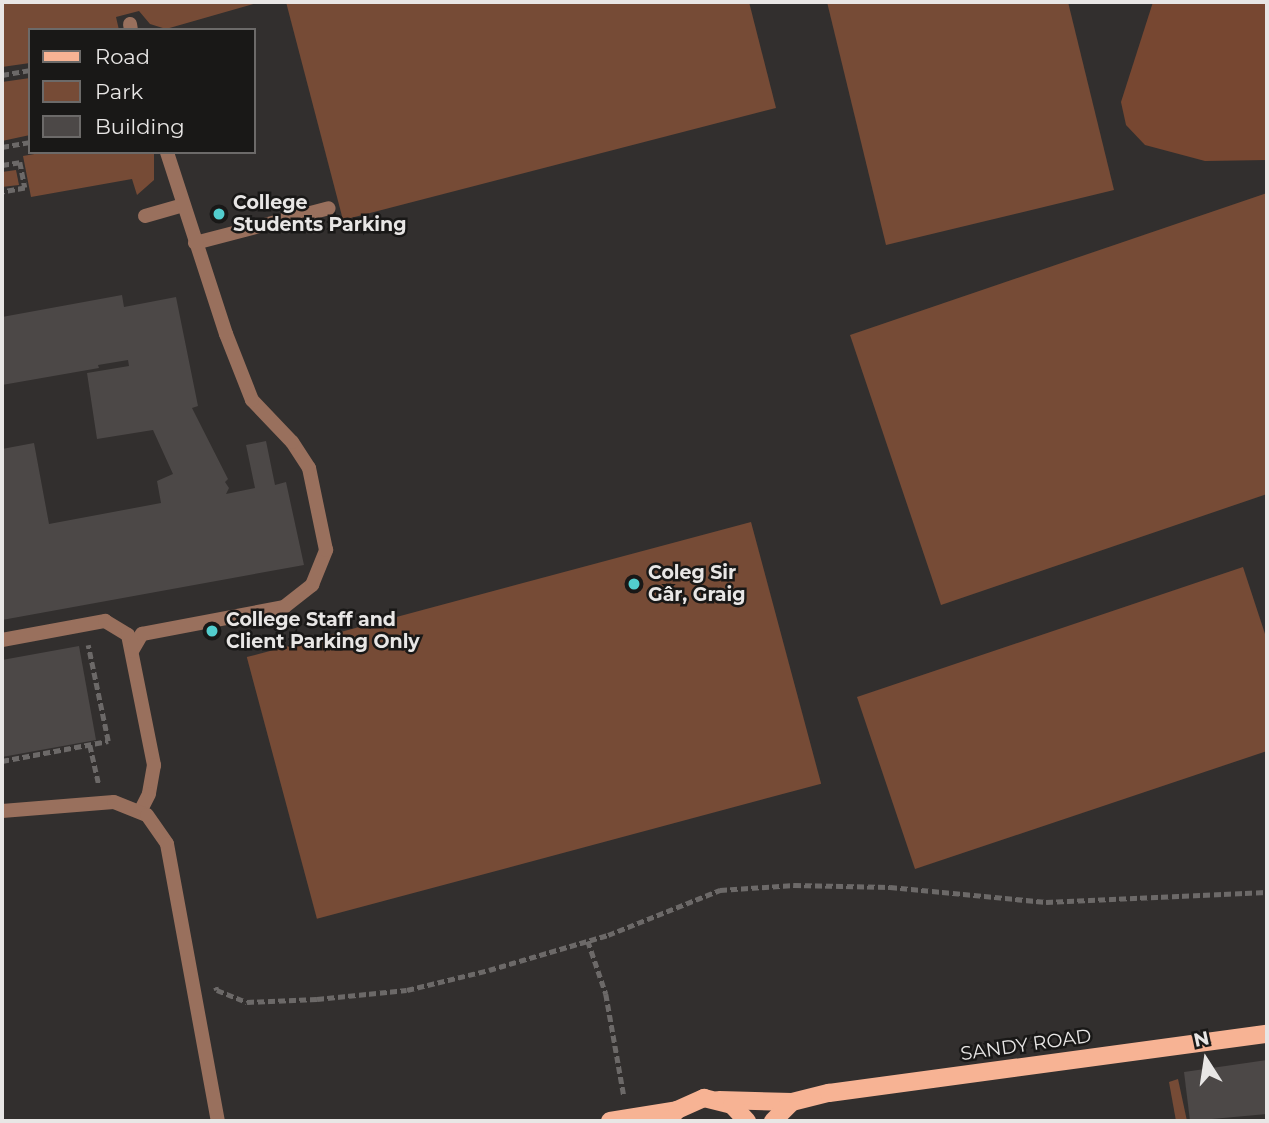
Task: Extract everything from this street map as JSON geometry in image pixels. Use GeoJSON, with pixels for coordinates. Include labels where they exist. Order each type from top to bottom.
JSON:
{"type":"FeatureCollection","features":[{"type":"Feature","properties":{"kind":"main road","name":"SANDY ROAD"},"geometry":{"type":"LineString","coordinates":[[673,1115],[704,1098],[792,1102],[829,1093],[1267,1034]]}},
{"type":"Feature","properties":{"kind":"main road"},"geometry":{"type":"LineString","coordinates":[[719,1100],[732,1105],[747,1121]]}},
{"type":"Feature","properties":{"kind":"main road"},"geometry":{"type":"LineString","coordinates":[[773,1121],[792,1102]]}},
{"type":"Feature","properties":{"kind":"main road"},"geometry":{"type":"LineString","coordinates":[[618,1119],[673,1115]]}},
{"type":"Feature","properties":{"kind":"lane"},"geometry":{"type":"LineString","coordinates":[[132,651],[142,634],[284,607],[312,585],[326,550],[309,468],[292,442],[252,400],[226,334],[168,154]]}},
{"type":"Feature","properties":{"kind":"lane"},"geometry":{"type":"LineString","coordinates":[[145,216],[183,205]]}},
{"type":"Feature","properties":{"kind":"lane"},"geometry":{"type":"LineString","coordinates":[[195,243],[329,208]]}},
{"type":"Feature","properties":{"kind":"lane"},"geometry":{"type":"LineString","coordinates":[[2,640],[105,621],[128,635],[154,765],[149,794],[140,812]]}},
{"type":"Feature","properties":{"kind":"lane"},"geometry":{"type":"LineString","coordinates":[[2,811],[114,802],[147,815],[167,844],[218,1121]]}},
{"type":"Feature","properties":{"kind":"path"},"geometry":{"type":"LineString","coordinates":[[2,75],[28,70]]}},
{"type":"Feature","properties":{"kind":"path"},"geometry":{"type":"LineString","coordinates":[[2,147],[28,142]]}},
{"type":"Feature","properties":{"kind":"path"},"geometry":{"type":"LineString","coordinates":[[2,165],[20,162],[25,188],[2,191]]}},
{"type":"Feature","properties":{"kind":"path"},"geometry":{"type":"LineString","coordinates":[[2,761],[108,741],[86,635]]}},
{"type":"Feature","properties":{"kind":"path"},"geometry":{"type":"LineString","coordinates":[[90,745],[100,792]]}},
{"type":"Feature","properties":{"kind":"path"},"geometry":{"type":"LineString","coordinates":[[214,979],[217,990],[247,1002],[317,999],[407,990],[588,941],[720,890],[794,885],[890,887],[1046,902],[1267,892]]}},
{"type":"Feature","properties":{"kind":"path"},"geometry":{"type":"LineString","coordinates":[[588,941],[607,994],[618,1119]]}},
{"type":"Feature","properties":{"kind":"green space"},"geometry":{"type":"Polygon","coordinates":[[[2,2],[260,2],[169,28],[150,24],[139,11],[116,17],[119,28],[28,28],[28,63],[2,67],[2,2]]]}},
{"type":"Feature","properties":{"kind":"green space"},"geometry":{"type":"Polygon","coordinates":[[[286,2],[749,2],[776,108],[343,220],[286,2]]]}},
{"type":"Feature","properties":{"kind":"green space"},"geometry":{"type":"Polygon","coordinates":[[[827,2],[1068,2],[1114,190],[886,245],[827,2]]]}},
{"type":"Feature","properties":{"kind":"green space"},"geometry":{"type":"Polygon","coordinates":[[[28,78],[28,135],[2,141],[2,82],[28,78]]]}},
{"type":"Feature","properties":{"kind":"green space"},"geometry":{"type":"Polygon","coordinates":[[[154,154],[154,180],[137,195],[132,179],[31,197],[23,156],[154,154]]]}},
{"type":"Feature","properties":{"kind":"green space"},"geometry":{"type":"Polygon","coordinates":[[[16,170],[19,185],[2,187],[2,172],[16,170]]]}},
{"type":"Feature","properties":{"kind":"green space"},"geometry":{"type":"Polygon","coordinates":[[[1267,193],[1267,494],[941,605],[850,335],[1267,193]]]}},
{"type":"Feature","properties":{"kind":"green space"},"geometry":{"type":"Polygon","coordinates":[[[751,522],[821,784],[317,919],[247,657],[751,522]]]}},
{"type":"Feature","properties":{"kind":"green space"},"geometry":{"type":"Polygon","coordinates":[[[1243,567],[1267,640],[1267,751],[915,869],[857,697],[1243,567]]]}},
{"type":"Feature","properties":{"kind":"green space"},"geometry":{"type":"Polygon","coordinates":[[[1178,1079],[1187,1121],[1176,1121],[1169,1082],[1178,1079]]]}},
{"type":"Feature","properties":{"kind":"shaded area"},"geometry":{"type":"Polygon","coordinates":[[[1153,2],[1267,2],[1267,160],[1205,161],[1145,145],[1126,125],[1121,102],[1153,2]]]}},
{"type":"Feature","properties":{"kind":"building"},"geometry":{"type":"Polygon","coordinates":[[[122,295],[124,307],[176,297],[198,406],[192,408],[228,479],[225,482],[229,488],[226,494],[255,488],[246,445],[266,441],[275,485],[286,482],[304,565],[2,620],[2,449],[34,443],[49,524],[161,503],[157,481],[173,474],[153,430],[97,439],[87,373],[129,366],[128,360],[98,365],[99,368],[2,385],[2,317],[122,295]]]}},
{"type":"Feature","properties":{"kind":"building"},"geometry":{"type":"Polygon","coordinates":[[[79,646],[96,740],[2,757],[2,660],[79,646]]]}},
{"type":"Feature","properties":{"kind":"building"},"geometry":{"type":"Polygon","coordinates":[[[1267,1060],[1267,1114],[1190,1121],[1184,1072],[1267,1060]]]}},
{"type":"Feature","properties":{"kind":"place","name":"College Students Parking"},"geometry":{"type":"Point","coordinates":[219,214]}},
{"type":"Feature","properties":{"kind":"place","name":"Coleg Sir Gâr, Graig"},"geometry":{"type":"Point","coordinates":[634,584]}},
{"type":"Feature","properties":{"kind":"place","name":"College Staff and Client Parking Only"},"geometry":{"type":"Point","coordinates":[212,631]}}]}
